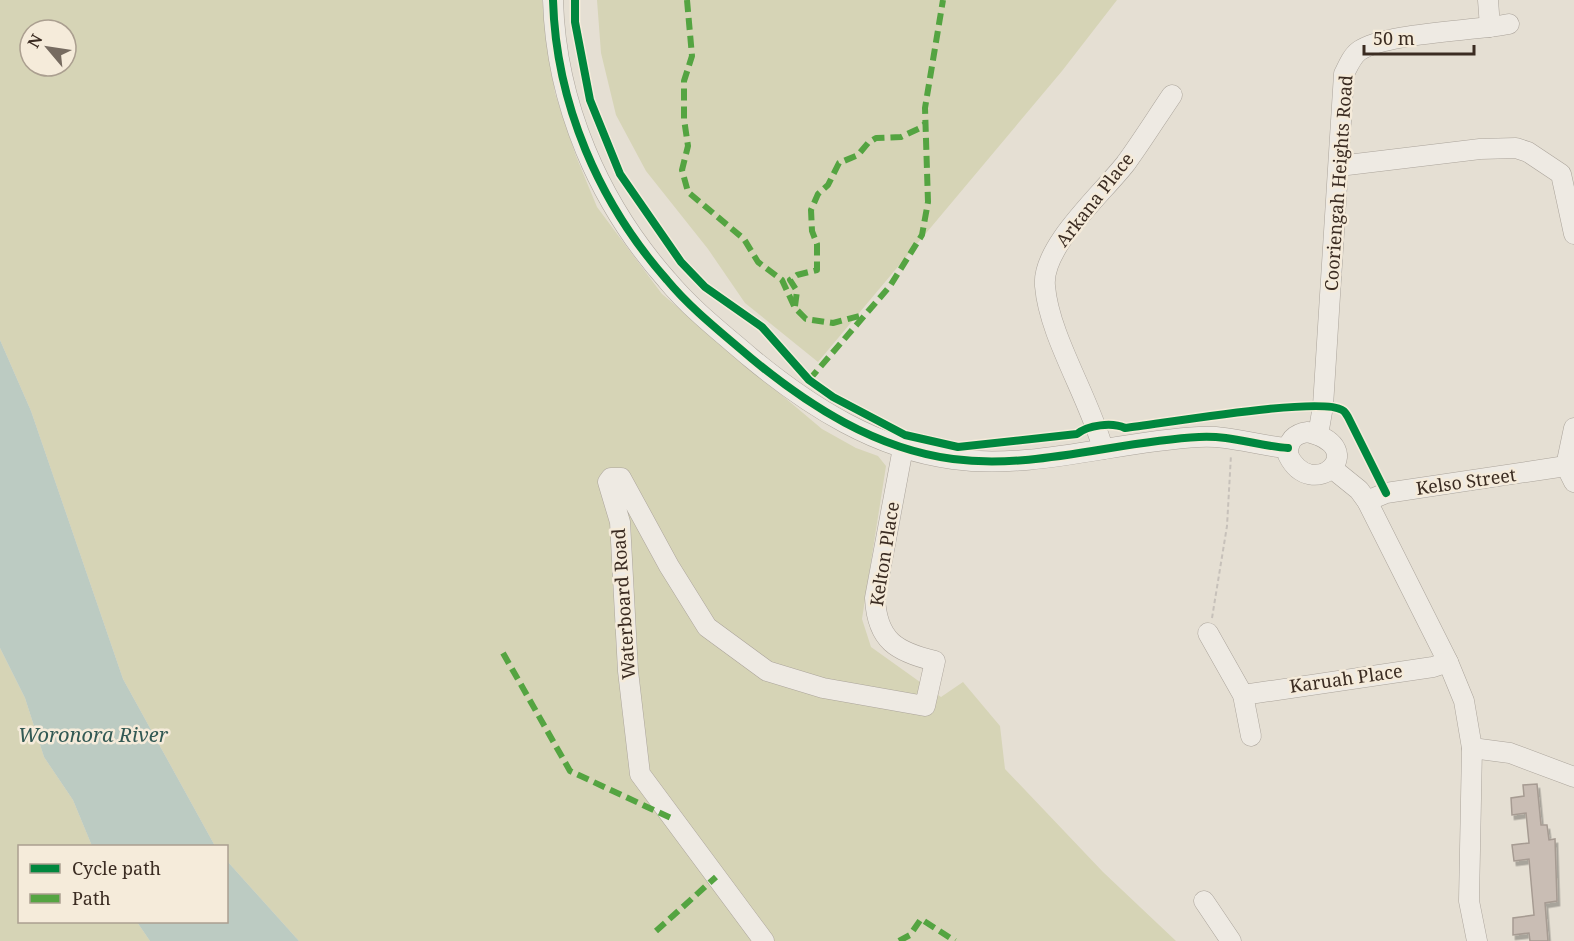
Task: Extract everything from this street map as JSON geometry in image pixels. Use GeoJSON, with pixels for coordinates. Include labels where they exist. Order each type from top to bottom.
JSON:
{"type":"FeatureCollection","features":[{"type":"Feature","properties":{"kind":"street"},"geometry":{"type":"LineString","coordinates":[[554,0],[558,54],[576,125],[609,200],[668,282],[705,317],[792,390],[841,421],[903,448],[950,459],[997,462],[1201,437],[1233,438],[1288,448]]}},
{"type":"Feature","properties":{"kind":"street","name":"Cooriengah Heights Road"},"geometry":{"type":"LineString","coordinates":[[1318,435],[1323,406],[1344,74],[1357,52],[1383,41],[1499,26],[1488,0]]}},
{"type":"Feature","properties":{"kind":"street","name":"Arkana Place"},"geometry":{"type":"LineString","coordinates":[[1103,449],[1097,427],[1051,316],[1045,273],[1058,245],[1126,162],[1172,95]]}},
{"type":"Feature","properties":{"kind":"street"},"geometry":{"type":"LineString","coordinates":[[1339,166],[1480,148],[1522,150],[1561,174],[1574,234]]}},
{"type":"Feature","properties":{"kind":"street"},"geometry":{"type":"LineString","coordinates":[[1570,474],[1574,428]]}},
{"type":"Feature","properties":{"kind":"street"},"geometry":{"type":"LineString","coordinates":[[1299,433],[1318,435],[1334,445],[1338,454],[1333,469],[1324,475],[1308,473],[1292,463],[1288,448],[1289,442],[1299,433]]}},
{"type":"Feature","properties":{"kind":"street","name":"Kelton Place"},"geometry":{"type":"LineString","coordinates":[[903,448],[875,598],[876,619],[897,649],[935,661]]}},
{"type":"Feature","properties":{"kind":"street"},"geometry":{"type":"LineString","coordinates":[[1333,469],[1359,490],[1367,501],[1448,662],[1464,701],[1472,748],[1469,901],[1477,941]]}},
{"type":"Feature","properties":{"kind":"street","name":"Kelso Street"},"geometry":{"type":"LineString","coordinates":[[1367,501],[1386,493],[1570,474]]}},
{"type":"Feature","properties":{"kind":"street","name":"Waterboard Road"},"geometry":{"type":"LineString","coordinates":[[764,941],[640,774],[628,671],[620,522],[608,482],[611,478],[621,478],[669,566],[707,627],[767,671],[823,688],[925,706],[935,661]]}},
{"type":"Feature","properties":{"kind":"street"},"geometry":{"type":"LineString","coordinates":[[1208,633],[1243,695],[1251,736]]}},
{"type":"Feature","properties":{"kind":"street","name":"Karuah Place"},"geometry":{"type":"LineString","coordinates":[[1243,695],[1433,667],[1448,662]]}},
{"type":"Feature","properties":{"kind":"street"},"geometry":{"type":"LineString","coordinates":[[1472,748],[1510,753],[1574,777]]}},
{"type":"Feature","properties":{"kind":"street"},"geometry":{"type":"LineString","coordinates":[[1204,901],[1232,941]]}},
{"type":"Feature","properties":{"kind":"path"},"geometry":{"type":"LineString","coordinates":[[1208,633],[1217,596],[1227,526],[1233,438]]}},
{"type":"Feature","properties":{"kind":"shaded area"},"geometry":{"type":"Polygon","coordinates":[[[0,0],[542,0],[555,93],[576,156],[597,207],[662,294],[822,429],[856,448],[878,456],[886,466],[862,619],[871,647],[941,697],[963,682],[1000,726],[1005,769],[1103,872],[1176,941],[299,941],[228,862],[228,845],[214,845],[123,679],[31,411],[0,340],[0,0]]]}},
{"type":"Feature","properties":{"kind":"shaded area"},"geometry":{"type":"Polygon","coordinates":[[[597,0],[1117,0],[1062,71],[818,362],[745,303],[708,249],[646,171],[616,115],[601,53],[597,0]]]}},
{"type":"Feature","properties":{"kind":"shaded area"},"geometry":{"type":"Polygon","coordinates":[[[0,648],[25,698],[44,757],[73,800],[92,845],[18,845],[18,923],[138,923],[150,941],[0,941],[0,648]]]}},
{"type":"Feature","properties":{"kind":"water","name":"Woronora River"},"geometry":{"type":"Polygon","coordinates":[[[0,340],[31,411],[123,679],[214,845],[92,845],[73,800],[44,757],[25,698],[0,648],[0,340]]]}},
{"type":"Feature","properties":{"kind":"water"},"geometry":{"type":"Polygon","coordinates":[[[228,862],[299,941],[150,941],[138,923],[228,923],[228,862]]]}},
{"type":"Feature","properties":{"kind":"building"},"geometry":{"type":"Polygon","coordinates":[[[1537,784],[1541,825],[1547,825],[1549,840],[1555,839],[1557,901],[1545,903],[1548,941],[1530,941],[1529,933],[1513,935],[1513,918],[1534,915],[1529,859],[1514,861],[1512,845],[1529,843],[1526,813],[1512,815],[1511,798],[1524,796],[1523,785],[1537,784]]]}},
{"type":"Feature","properties":{"kind":"marked path"},"geometry":{"type":"LineString","coordinates":[[687,0],[692,56],[684,81],[684,119],[688,146],[682,170],[688,192],[744,239],[758,262],[782,280],[795,308],[806,319],[833,323],[863,315]]}},
{"type":"Feature","properties":{"kind":"marked path"},"geometry":{"type":"LineString","coordinates":[[809,380],[890,286],[922,235],[928,202],[925,108],[943,0]]}},
{"type":"Feature","properties":{"kind":"marked path"},"geometry":{"type":"LineString","coordinates":[[795,306],[797,291],[790,280],[797,275],[817,270],[817,244],[812,231],[811,210],[818,194],[828,185],[839,163],[858,155],[868,143],[876,138],[901,137],[926,123]]}},
{"type":"Feature","properties":{"kind":"marked path"},"geometry":{"type":"LineString","coordinates":[[503,653],[570,771],[673,819]]}},
{"type":"Feature","properties":{"kind":"marked path"},"geometry":{"type":"LineString","coordinates":[[656,931],[716,877]]}},
{"type":"Feature","properties":{"kind":"marked path"},"geometry":{"type":"LineString","coordinates":[[899,941],[910,935],[921,919],[955,941]]}},
{"type":"Feature","properties":{"kind":"cycle path"},"geometry":{"type":"LineString","coordinates":[[553,0],[556,39],[572,114],[602,185],[621,218],[667,280],[696,311],[773,376],[820,408],[845,423],[897,446],[953,459],[1014,461],[1199,437],[1222,438],[1288,448]]}},
{"type":"Feature","properties":{"kind":"cycle path"},"geometry":{"type":"LineString","coordinates":[[575,0],[575,22],[590,100],[620,174],[681,262],[705,287],[762,327],[809,380],[833,397],[905,435],[958,447],[1077,434],[1087,428],[1100,425],[1125,428],[1273,408],[1328,407],[1342,410],[1345,413],[1386,493]]}}]}
